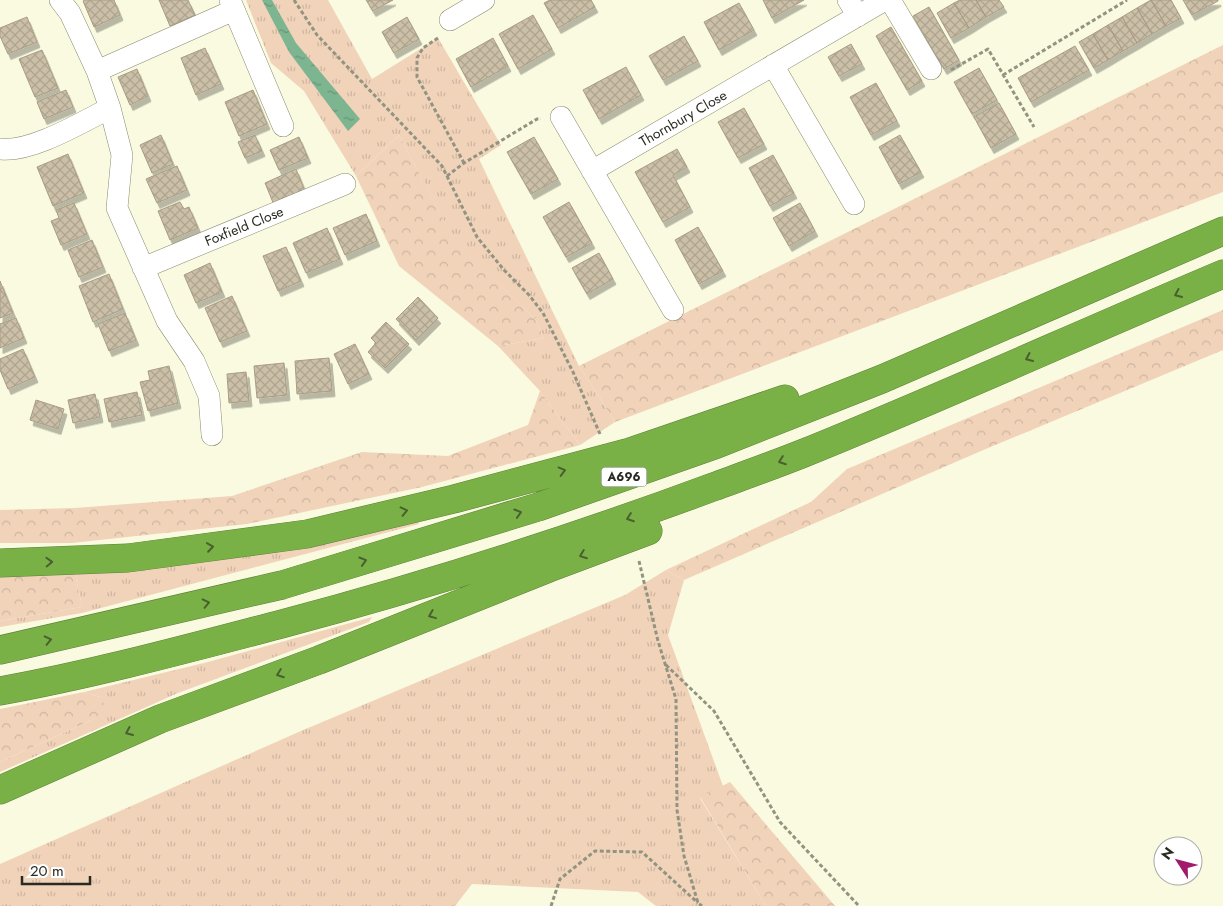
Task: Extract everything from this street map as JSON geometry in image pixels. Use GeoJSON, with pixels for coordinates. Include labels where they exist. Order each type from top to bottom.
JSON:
{"type":"FeatureCollection","features":[{"type":"Feature","properties":{"kind":"highway","name":"A696"},"geometry":{"type":"LineString","coordinates":[[0,650],[282,585],[529,510],[717,444],[882,379],[1223,231]]}},
{"type":"Feature","properties":{"kind":"highway"},"geometry":{"type":"LineString","coordinates":[[0,691],[50,682],[215,642],[358,604],[624,520],[801,454],[962,388],[1223,274]]}},
{"type":"Feature","properties":{"kind":"highway","name":"A696"},"geometry":{"type":"LineString","coordinates":[[0,563],[128,558],[307,534],[454,499],[630,452],[780,400],[882,379]]}},
{"type":"Feature","properties":{"kind":"highway"},"geometry":{"type":"LineString","coordinates":[[0,790],[160,719],[320,660],[549,568],[810,470],[962,388]]}},
{"type":"Feature","properties":{"kind":"street"},"geometry":{"type":"LineString","coordinates":[[60,0],[70,13],[110,108],[122,156],[117,208],[167,321],[194,361],[209,396],[212,435]]}},
{"type":"Feature","properties":{"kind":"street"},"geometry":{"type":"LineString","coordinates":[[450,20],[484,0]]}},
{"type":"Feature","properties":{"kind":"street","name":"Thornbury Close"},"geometry":{"type":"LineString","coordinates":[[592,170],[773,65],[853,8],[885,0]]}},
{"type":"Feature","properties":{"kind":"street"},"geometry":{"type":"LineString","coordinates":[[890,0],[931,69]]}},
{"type":"Feature","properties":{"kind":"street"},"geometry":{"type":"LineString","coordinates":[[96,72],[232,5],[283,126]]}},
{"type":"Feature","properties":{"kind":"street"},"geometry":{"type":"LineString","coordinates":[[773,65],[854,204]]}},
{"type":"Feature","properties":{"kind":"street"},"geometry":{"type":"LineString","coordinates":[[0,149],[22,148],[110,108]]}},
{"type":"Feature","properties":{"kind":"street"},"geometry":{"type":"LineString","coordinates":[[561,117],[673,310]]}},
{"type":"Feature","properties":{"kind":"street","name":"Foxfield Close"},"geometry":{"type":"LineString","coordinates":[[143,268],[345,184]]}},
{"type":"Feature","properties":{"kind":"path"},"geometry":{"type":"LineString","coordinates":[[294,0],[317,35],[442,166],[477,237],[543,313],[573,372],[602,438]]}},
{"type":"Feature","properties":{"kind":"path"},"geometry":{"type":"LineString","coordinates":[[1003,75],[1127,0]]}},
{"type":"Feature","properties":{"kind":"path"},"geometry":{"type":"LineString","coordinates":[[450,20],[438,38],[423,48],[417,58],[417,77],[464,163]]}},
{"type":"Feature","properties":{"kind":"path"},"geometry":{"type":"LineString","coordinates":[[931,69],[942,75],[988,49],[1034,127]]}},
{"type":"Feature","properties":{"kind":"path"},"geometry":{"type":"LineString","coordinates":[[447,176],[464,163],[537,119],[561,117]]}},
{"type":"Feature","properties":{"kind":"path"},"geometry":{"type":"LineString","coordinates":[[638,556],[658,641],[676,699],[676,810],[684,856],[698,903]]}},
{"type":"Feature","properties":{"kind":"path"},"geometry":{"type":"LineString","coordinates":[[665,664],[714,711],[780,822],[859,906]]}},
{"type":"Feature","properties":{"kind":"path"},"geometry":{"type":"LineString","coordinates":[[551,906],[560,880],[595,851],[642,852],[702,906]]}},
{"type":"Feature","properties":{"kind":"green space"},"geometry":{"type":"Polygon","coordinates":[[[246,0],[328,0],[372,79],[438,38],[501,145],[479,159],[579,366],[615,422],[580,445],[540,391],[498,346],[544,338],[535,319],[455,242],[399,135],[356,176],[304,91],[271,63],[246,0]]]}},
{"type":"Feature","properties":{"kind":"green space"},"geometry":{"type":"Polygon","coordinates":[[[1223,45],[1223,192],[615,422],[579,366],[1223,45]]]}},
{"type":"Feature","properties":{"kind":"green space"},"geometry":{"type":"Polygon","coordinates":[[[399,135],[455,241],[535,319],[544,338],[498,346],[399,266],[356,176],[399,135]]]}},
{"type":"Feature","properties":{"kind":"green space"},"geometry":{"type":"Polygon","coordinates":[[[1223,310],[1223,350],[981,451],[684,580],[666,570],[811,502],[847,469],[1223,310]]]}},
{"type":"Feature","properties":{"kind":"green space"},"geometry":{"type":"Polygon","coordinates":[[[540,391],[580,445],[422,487],[247,524],[72,543],[0,543],[0,510],[75,508],[232,496],[362,452],[448,456],[528,425],[540,391]]]}},
{"type":"Feature","properties":{"kind":"green space"},"geometry":{"type":"Polygon","coordinates":[[[418,519],[419,524],[82,613],[0,627],[0,621],[82,607],[75,573],[418,519]]]}},
{"type":"Feature","properties":{"kind":"green space"},"geometry":{"type":"Polygon","coordinates":[[[666,570],[684,580],[668,635],[723,786],[700,798],[766,906],[656,906],[638,892],[472,884],[455,906],[0,906],[0,864],[301,731],[625,595],[666,570]]]}},
{"type":"Feature","properties":{"kind":"green space"},"geometry":{"type":"Polygon","coordinates":[[[75,573],[82,607],[0,621],[0,575],[75,573]]]}},
{"type":"Feature","properties":{"kind":"green space"},"geometry":{"type":"Polygon","coordinates":[[[372,617],[369,622],[178,693],[0,772],[0,762],[96,718],[100,697],[84,692],[208,662],[372,617]]]}},
{"type":"Feature","properties":{"kind":"green space"},"geometry":{"type":"Polygon","coordinates":[[[84,692],[100,697],[105,706],[96,718],[0,762],[0,709],[84,692]]]}},
{"type":"Feature","properties":{"kind":"green space"},"geometry":{"type":"Polygon","coordinates":[[[730,782],[835,906],[766,906],[700,797],[730,782]]]}},
{"type":"Feature","properties":{"kind":"water"},"geometry":{"type":"Polygon","coordinates":[[[262,0],[272,0],[296,43],[360,119],[348,131],[289,52],[262,0]]]}},
{"type":"Feature","properties":{"kind":"building"},"geometry":{"type":"Polygon","coordinates":[[[114,0],[120,15],[94,27],[83,1],[114,0]]]}},
{"type":"Feature","properties":{"kind":"building"},"geometry":{"type":"Polygon","coordinates":[[[159,0],[188,0],[195,15],[170,26],[159,0]]]}},
{"type":"Feature","properties":{"kind":"building"},"geometry":{"type":"Polygon","coordinates":[[[366,0],[393,0],[373,11],[366,0]]]}},
{"type":"Feature","properties":{"kind":"building"},"geometry":{"type":"Polygon","coordinates":[[[550,0],[591,0],[595,7],[558,28],[544,3],[550,0]]]}},
{"type":"Feature","properties":{"kind":"building"},"geometry":{"type":"Polygon","coordinates":[[[763,0],[804,0],[772,18],[763,0]]]}},
{"type":"Feature","properties":{"kind":"building"},"geometry":{"type":"Polygon","coordinates":[[[960,0],[976,0],[986,17],[969,28],[954,3],[960,0]]]}},
{"type":"Feature","properties":{"kind":"building"},"geometry":{"type":"Polygon","coordinates":[[[976,0],[999,0],[1004,7],[986,17],[976,0]]]}},
{"type":"Feature","properties":{"kind":"building"},"geometry":{"type":"Polygon","coordinates":[[[1151,0],[1171,0],[1181,18],[1166,26],[1151,0]]]}},
{"type":"Feature","properties":{"kind":"building"},"geometry":{"type":"Polygon","coordinates":[[[1151,0],[1166,26],[1152,34],[1137,8],[1151,0]]]}},
{"type":"Feature","properties":{"kind":"building"},"geometry":{"type":"Polygon","coordinates":[[[1183,0],[1218,0],[1218,1],[1192,15],[1183,0]]]}},
{"type":"Feature","properties":{"kind":"building"},"geometry":{"type":"Polygon","coordinates":[[[739,3],[754,30],[719,50],[704,22],[739,3]]]}},
{"type":"Feature","properties":{"kind":"building"},"geometry":{"type":"Polygon","coordinates":[[[954,3],[969,28],[951,38],[937,13],[954,3]]]}},
{"type":"Feature","properties":{"kind":"building"},"geometry":{"type":"Polygon","coordinates":[[[929,7],[959,60],[944,69],[913,16],[929,7]]]}},
{"type":"Feature","properties":{"kind":"building"},"geometry":{"type":"Polygon","coordinates":[[[1137,8],[1152,34],[1137,43],[1122,17],[1137,8]]]}},
{"type":"Feature","properties":{"kind":"building"},"geometry":{"type":"Polygon","coordinates":[[[533,15],[552,49],[518,69],[499,34],[533,15]]]}},
{"type":"Feature","properties":{"kind":"building"},"geometry":{"type":"Polygon","coordinates":[[[27,17],[37,42],[8,54],[0,36],[0,28],[27,17]]]}},
{"type":"Feature","properties":{"kind":"building"},"geometry":{"type":"Polygon","coordinates":[[[407,17],[419,39],[394,53],[382,32],[407,17]]]}},
{"type":"Feature","properties":{"kind":"building"},"geometry":{"type":"Polygon","coordinates":[[[1122,17],[1137,43],[1123,51],[1108,25],[1122,17]]]}},
{"type":"Feature","properties":{"kind":"building"},"geometry":{"type":"Polygon","coordinates":[[[1108,25],[1123,51],[1108,60],[1093,34],[1108,25]]]}},
{"type":"Feature","properties":{"kind":"building"},"geometry":{"type":"Polygon","coordinates":[[[891,27],[922,81],[907,90],[876,36],[891,27]]]}},
{"type":"Feature","properties":{"kind":"building"},"geometry":{"type":"Polygon","coordinates":[[[1093,34],[1108,60],[1094,68],[1079,42],[1093,34]]]}},
{"type":"Feature","properties":{"kind":"building"},"geometry":{"type":"Polygon","coordinates":[[[684,36],[698,61],[663,80],[649,56],[684,36]]]}},
{"type":"Feature","properties":{"kind":"building"},"geometry":{"type":"Polygon","coordinates":[[[493,38],[508,66],[471,87],[456,59],[493,38]]]}},
{"type":"Feature","properties":{"kind":"building"},"geometry":{"type":"Polygon","coordinates":[[[851,44],[862,64],[839,76],[828,57],[851,44]]]}},
{"type":"Feature","properties":{"kind":"building"},"geometry":{"type":"Polygon","coordinates":[[[1075,46],[1089,70],[1031,102],[1018,78],[1075,46]]]}},
{"type":"Feature","properties":{"kind":"building"},"geometry":{"type":"Polygon","coordinates":[[[205,48],[221,84],[196,95],[181,58],[205,48]]]}},
{"type":"Feature","properties":{"kind":"building"},"geometry":{"type":"Polygon","coordinates":[[[42,50],[58,88],[35,97],[19,59],[42,50]]]}},
{"type":"Feature","properties":{"kind":"building"},"geometry":{"type":"Polygon","coordinates":[[[626,67],[641,95],[599,119],[583,90],[626,67]]]}},
{"type":"Feature","properties":{"kind":"building"},"geometry":{"type":"Polygon","coordinates":[[[979,68],[997,100],[972,114],[954,82],[979,68]]]}},
{"type":"Feature","properties":{"kind":"building"},"geometry":{"type":"Polygon","coordinates":[[[137,69],[148,96],[130,105],[118,77],[137,69]]]}},
{"type":"Feature","properties":{"kind":"building"},"geometry":{"type":"Polygon","coordinates":[[[876,83],[897,121],[871,135],[850,97],[876,83]]]}},
{"type":"Feature","properties":{"kind":"building"},"geometry":{"type":"Polygon","coordinates":[[[66,90],[73,107],[44,119],[37,102],[66,90]]]}},
{"type":"Feature","properties":{"kind":"building"},"geometry":{"type":"Polygon","coordinates":[[[253,90],[267,124],[239,136],[225,102],[253,90]]]}},
{"type":"Feature","properties":{"kind":"building"},"geometry":{"type":"Polygon","coordinates":[[[999,103],[1016,134],[991,148],[974,117],[999,103]]]}},
{"type":"Feature","properties":{"kind":"building"},"geometry":{"type":"Polygon","coordinates":[[[744,108],[764,144],[738,158],[718,122],[744,108]]]}},
{"type":"Feature","properties":{"kind":"building"},"geometry":{"type":"Polygon","coordinates":[[[161,135],[173,164],[152,173],[140,145],[161,135]]]}},
{"type":"Feature","properties":{"kind":"building"},"geometry":{"type":"Polygon","coordinates":[[[255,135],[262,151],[245,158],[238,142],[255,135]]]}},
{"type":"Feature","properties":{"kind":"building"},"geometry":{"type":"Polygon","coordinates":[[[900,135],[921,172],[899,184],[879,147],[900,135]]]}},
{"type":"Feature","properties":{"kind":"building"},"geometry":{"type":"Polygon","coordinates":[[[299,137],[308,158],[279,170],[270,150],[299,137]]]}},
{"type":"Feature","properties":{"kind":"building"},"geometry":{"type":"Polygon","coordinates":[[[534,137],[558,179],[531,194],[507,152],[534,137]]]}},
{"type":"Feature","properties":{"kind":"building"},"geometry":{"type":"Polygon","coordinates":[[[677,149],[687,167],[673,175],[690,207],[663,222],[635,172],[677,149]]]}},
{"type":"Feature","properties":{"kind":"building"},"geometry":{"type":"Polygon","coordinates":[[[68,154],[84,193],[53,206],[37,167],[68,154]]]}},
{"type":"Feature","properties":{"kind":"building"},"geometry":{"type":"Polygon","coordinates":[[[773,155],[794,193],[770,206],[749,168],[773,155]]]}},
{"type":"Feature","properties":{"kind":"building"},"geometry":{"type":"Polygon","coordinates":[[[177,166],[187,190],[157,203],[146,179],[177,166]]]}},
{"type":"Feature","properties":{"kind":"building"},"geometry":{"type":"Polygon","coordinates":[[[296,169],[305,191],[274,205],[265,183],[296,169]]]}},
{"type":"Feature","properties":{"kind":"building"},"geometry":{"type":"Polygon","coordinates":[[[180,202],[184,209],[189,207],[198,228],[170,240],[158,211],[180,202]]]}},
{"type":"Feature","properties":{"kind":"building"},"geometry":{"type":"Polygon","coordinates":[[[569,202],[592,243],[566,257],[543,217],[569,202]]]}},
{"type":"Feature","properties":{"kind":"building"},"geometry":{"type":"Polygon","coordinates":[[[74,203],[87,234],[61,245],[51,221],[59,218],[56,210],[74,203]]]}},
{"type":"Feature","properties":{"kind":"building"},"geometry":{"type":"Polygon","coordinates":[[[800,203],[815,231],[789,246],[773,218],[800,203]]]}},
{"type":"Feature","properties":{"kind":"building"},"geometry":{"type":"Polygon","coordinates":[[[366,214],[377,241],[345,255],[333,228],[366,214]]]}},
{"type":"Feature","properties":{"kind":"building"},"geometry":{"type":"Polygon","coordinates":[[[698,227],[723,271],[699,284],[675,240],[698,227]]]}},
{"type":"Feature","properties":{"kind":"building"},"geometry":{"type":"Polygon","coordinates":[[[327,228],[340,259],[306,273],[293,243],[327,228]]]}},
{"type":"Feature","properties":{"kind":"building"},"geometry":{"type":"Polygon","coordinates":[[[92,240],[103,267],[79,277],[68,250],[92,240]]]}},
{"type":"Feature","properties":{"kind":"building"},"geometry":{"type":"Polygon","coordinates":[[[286,247],[301,281],[278,291],[263,256],[286,247]]]}},
{"type":"Feature","properties":{"kind":"building"},"geometry":{"type":"Polygon","coordinates":[[[599,253],[613,279],[587,294],[572,268],[599,253]]]}},
{"type":"Feature","properties":{"kind":"building"},"geometry":{"type":"Polygon","coordinates":[[[210,263],[222,292],[196,303],[184,275],[210,263]]]}},
{"type":"Feature","properties":{"kind":"building"},"geometry":{"type":"Polygon","coordinates":[[[109,274],[123,309],[93,322],[79,286],[109,274]]]}},
{"type":"Feature","properties":{"kind":"building"},"geometry":{"type":"Polygon","coordinates":[[[0,281],[13,313],[0,318],[0,281]]]}},
{"type":"Feature","properties":{"kind":"building"},"geometry":{"type":"Polygon","coordinates":[[[232,296],[247,331],[220,342],[205,308],[232,296]]]}},
{"type":"Feature","properties":{"kind":"building"},"geometry":{"type":"Polygon","coordinates":[[[418,297],[438,318],[416,340],[396,319],[418,297]]]}},
{"type":"Feature","properties":{"kind":"building"},"geometry":{"type":"Polygon","coordinates":[[[125,313],[136,340],[109,351],[98,324],[125,313]]]}},
{"type":"Feature","properties":{"kind":"building"},"geometry":{"type":"Polygon","coordinates":[[[16,318],[24,338],[0,348],[0,324],[16,318]]]}},
{"type":"Feature","properties":{"kind":"building"},"geometry":{"type":"Polygon","coordinates":[[[386,322],[409,344],[385,368],[368,352],[376,343],[371,338],[386,322]]]}},
{"type":"Feature","properties":{"kind":"building"},"geometry":{"type":"Polygon","coordinates":[[[355,344],[369,374],[348,384],[334,354],[355,344]]]}},
{"type":"Feature","properties":{"kind":"building"},"geometry":{"type":"Polygon","coordinates":[[[23,349],[35,377],[8,389],[0,370],[0,359],[23,349]]]}},
{"type":"Feature","properties":{"kind":"building"},"geometry":{"type":"Polygon","coordinates":[[[329,358],[332,391],[297,394],[295,361],[329,358]]]}},
{"type":"Feature","properties":{"kind":"building"},"geometry":{"type":"Polygon","coordinates":[[[284,363],[287,395],[257,398],[254,366],[284,363]]]}},
{"type":"Feature","properties":{"kind":"building"},"geometry":{"type":"Polygon","coordinates":[[[169,366],[178,403],[148,411],[140,382],[150,380],[148,371],[169,366]]]}},
{"type":"Feature","properties":{"kind":"building"},"geometry":{"type":"Polygon","coordinates":[[[246,372],[249,401],[229,403],[227,374],[246,372]]]}},
{"type":"Feature","properties":{"kind":"building"},"geometry":{"type":"Polygon","coordinates":[[[137,392],[142,415],[109,422],[104,399],[137,392]]]}},
{"type":"Feature","properties":{"kind":"building"},"geometry":{"type":"Polygon","coordinates":[[[95,394],[100,417],[73,423],[68,400],[95,394]]]}},
{"type":"Feature","properties":{"kind":"building"},"geometry":{"type":"Polygon","coordinates":[[[36,400],[64,409],[58,429],[30,420],[36,400]]]}}]}
